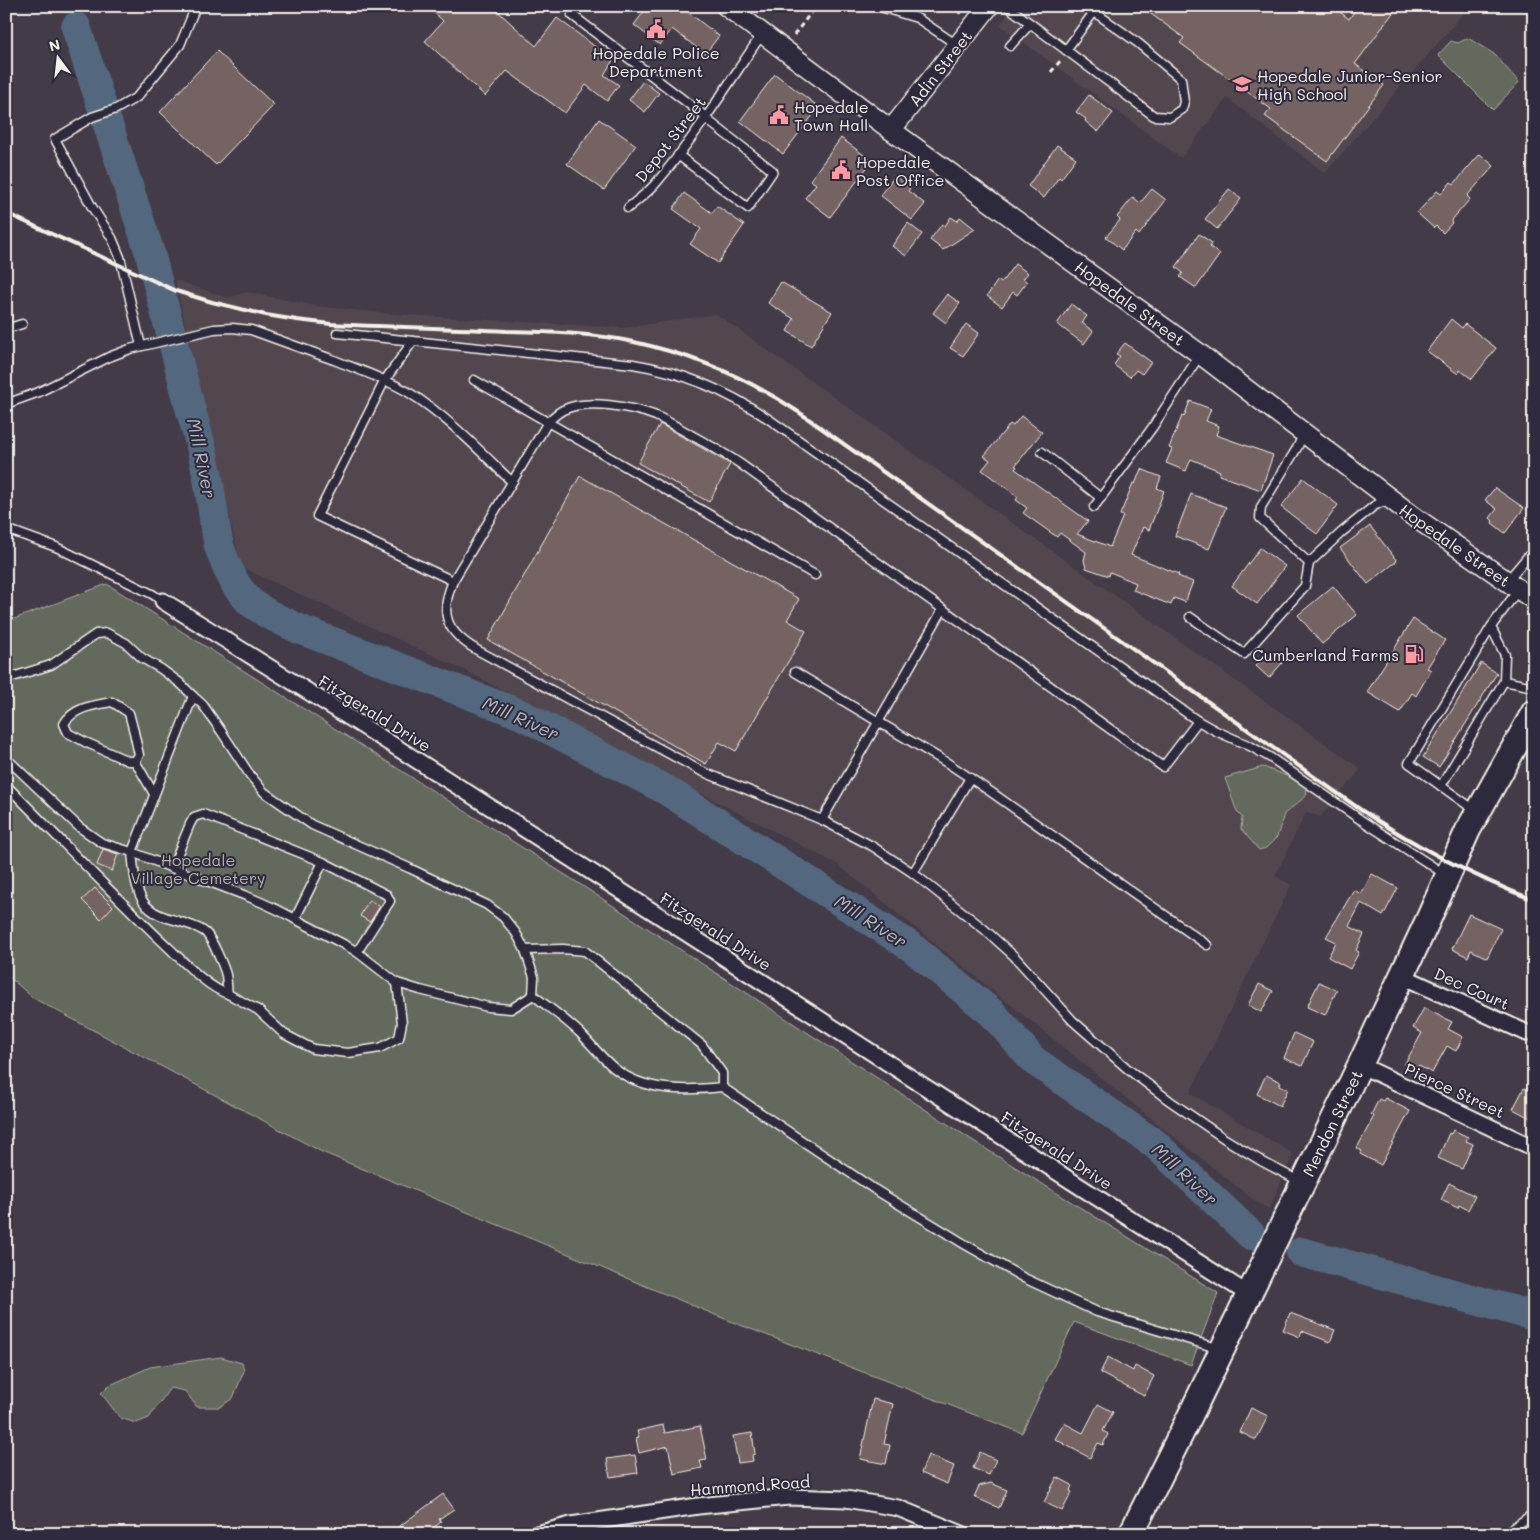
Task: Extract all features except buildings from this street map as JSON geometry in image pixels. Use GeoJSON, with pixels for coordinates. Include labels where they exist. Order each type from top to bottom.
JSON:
{"type":"FeatureCollection","features":[{"type":"Feature","properties":{"kind":"main road","name":"Mendon Street"},"geometry":{"type":"LineString","coordinates":[[1130,1534],[1360,1065],[1468,830],[1534,712]]}},
{"type":"Feature","properties":{"kind":"street","name":"Hopedale Street"},"geometry":{"type":"LineString","coordinates":[[726,6],[891,130],[1200,354],[1420,522],[1534,600]]}},
{"type":"Feature","properties":{"kind":"street","name":"Adin Street"},"geometry":{"type":"LineString","coordinates":[[891,130],[989,6]]}},
{"type":"Feature","properties":{"kind":"street","name":"Fitzgerald Drive"},"geometry":{"type":"LineString","coordinates":[[163,601],[574,859],[1248,1294]]}},
{"type":"Feature","properties":{"kind":"street","name":"Dec Court"},"geometry":{"type":"LineString","coordinates":[[1402,976],[1527,1033]]}},
{"type":"Feature","properties":{"kind":"street","name":"Pierce Street"},"geometry":{"type":"LineString","coordinates":[[1360,1065],[1534,1148]]}},
{"type":"Feature","properties":{"kind":"street","name":"Hammond Road"},"geometry":{"type":"LineString","coordinates":[[538,1534],[571,1525],[698,1506],[789,1497],[846,1499],[898,1508],[962,1534]]}},
{"type":"Feature","properties":{"kind":"lane"},"geometry":{"type":"LineString","coordinates":[[144,345],[120,257],[112,238],[92,207],[55,139],[92,117],[116,109],[137,97],[180,45],[196,6]]}},
{"type":"Feature","properties":{"kind":"lane"},"geometry":{"type":"LineString","coordinates":[[876,6],[917,18],[958,46]]}},
{"type":"Feature","properties":{"kind":"lane"},"geometry":{"type":"LineString","coordinates":[[1007,6],[1154,116],[1170,117],[1182,109],[1184,102],[1181,79],[1138,42],[1086,6]]}},
{"type":"Feature","properties":{"kind":"lane"},"geometry":{"type":"LineString","coordinates":[[1066,50],[1094,12]]}},
{"type":"Feature","properties":{"kind":"lane"},"geometry":{"type":"LineString","coordinates":[[572,15],[773,171],[748,208],[678,155]]}},
{"type":"Feature","properties":{"kind":"lane"},"geometry":{"type":"LineString","coordinates":[[1010,46],[1030,24]]}},
{"type":"Feature","properties":{"kind":"lane","name":"Depot Street"},"geometry":{"type":"LineString","coordinates":[[628,208],[656,184],[705,118],[763,34]]}},
{"type":"Feature","properties":{"kind":"lane"},"geometry":{"type":"LineString","coordinates":[[6,329],[22,324]]}},
{"type":"Feature","properties":{"kind":"lane"},"geometry":{"type":"LineString","coordinates":[[6,404],[39,392],[110,357],[144,345],[194,333],[223,328],[241,328],[251,330],[385,380],[408,392],[443,417],[512,482]]}},
{"type":"Feature","properties":{"kind":"lane"},"geometry":{"type":"LineString","coordinates":[[336,333],[644,366],[692,379],[731,397],[770,420],[1198,721],[1272,758],[1361,820],[1448,876]]}},
{"type":"Feature","properties":{"kind":"lane"},"geometry":{"type":"LineString","coordinates":[[413,341],[385,380],[317,516],[453,581]]}},
{"type":"Feature","properties":{"kind":"lane"},"geometry":{"type":"LineString","coordinates":[[1094,507],[1152,428],[1200,354]]}},
{"type":"Feature","properties":{"kind":"lane"},"geometry":{"type":"LineString","coordinates":[[474,380],[816,575]]}},
{"type":"Feature","properties":{"kind":"lane"},"geometry":{"type":"LineString","coordinates":[[1198,721],[1163,767],[739,463],[662,419],[635,410],[588,404],[564,409],[548,422],[453,581],[447,599],[447,618],[450,627],[464,643],[701,770],[822,820],[872,846],[913,873],[999,942],[1073,1021],[1129,1070],[1225,1139],[1302,1183]]}},
{"type":"Feature","properties":{"kind":"lane"},"geometry":{"type":"LineString","coordinates":[[1304,434],[1261,506],[1260,518],[1309,563]]}},
{"type":"Feature","properties":{"kind":"lane"},"geometry":{"type":"LineString","coordinates":[[1042,452],[1101,498]]}},
{"type":"Feature","properties":{"kind":"lane"},"geometry":{"type":"LineString","coordinates":[[1190,617],[1244,654],[1305,586],[1309,563],[1342,532],[1374,506],[1390,498]]}},
{"type":"Feature","properties":{"kind":"lane"},"geometry":{"type":"LineString","coordinates":[[6,529],[56,546],[163,601]]}},
{"type":"Feature","properties":{"kind":"lane"},"geometry":{"type":"LineString","coordinates":[[1478,812],[1410,763],[1491,627],[1529,555],[1534,559]]}},
{"type":"Feature","properties":{"kind":"lane"},"geometry":{"type":"LineString","coordinates":[[822,820],[943,609]]}},
{"type":"Feature","properties":{"kind":"lane"},"geometry":{"type":"LineString","coordinates":[[1441,786],[1504,681],[1505,655],[1491,627]]}},
{"type":"Feature","properties":{"kind":"lane"},"geometry":{"type":"LineString","coordinates":[[6,679],[51,665],[96,634],[108,633],[126,643],[142,658],[180,683],[202,705],[222,731],[250,775],[264,792],[312,825],[410,868],[487,905],[503,917],[516,933],[525,950],[534,977],[533,996]]}},
{"type":"Feature","properties":{"kind":"lane"},"geometry":{"type":"LineString","coordinates":[[795,672],[970,778],[1207,945]]}},
{"type":"Feature","properties":{"kind":"lane"},"geometry":{"type":"LineString","coordinates":[[1504,681],[1534,687]]}},
{"type":"Feature","properties":{"kind":"lane"},"geometry":{"type":"LineString","coordinates":[[193,696],[132,852],[134,870],[144,904],[162,917],[188,924],[206,934],[216,950],[226,975],[228,994]]}},
{"type":"Feature","properties":{"kind":"lane"},"geometry":{"type":"LineString","coordinates":[[112,702],[129,713],[138,756],[135,761],[128,761],[85,742],[68,732],[64,724],[68,717],[90,706],[112,702]]}},
{"type":"Feature","properties":{"kind":"lane"},"geometry":{"type":"LineString","coordinates":[[6,758],[79,827],[102,843],[132,852],[281,911],[357,952],[397,983],[488,1007],[511,1009],[533,996]]}},
{"type":"Feature","properties":{"kind":"lane"},"geometry":{"type":"LineString","coordinates":[[135,761],[154,794]]}},
{"type":"Feature","properties":{"kind":"lane"},"geometry":{"type":"LineString","coordinates":[[913,873],[970,778]]}},
{"type":"Feature","properties":{"kind":"lane"},"geometry":{"type":"LineString","coordinates":[[6,784],[136,916],[190,967],[218,991],[228,994],[258,1010],[284,1034],[313,1049],[348,1053],[380,1048],[399,1038],[402,1023],[397,983]]}},
{"type":"Feature","properties":{"kind":"lane"},"geometry":{"type":"LineString","coordinates":[[172,868],[194,817],[203,814],[323,862],[386,895],[390,901],[357,952]]}},
{"type":"Feature","properties":{"kind":"lane"},"geometry":{"type":"LineString","coordinates":[[295,919],[323,862]]}},
{"type":"Feature","properties":{"kind":"lane"},"geometry":{"type":"LineString","coordinates":[[525,950],[563,949],[585,951],[702,1045],[722,1073],[722,1086]]}},
{"type":"Feature","properties":{"kind":"lane"},"geometry":{"type":"LineString","coordinates":[[533,996],[578,1031],[615,1068],[632,1079],[665,1088],[695,1090],[722,1086],[874,1189],[1024,1278],[1098,1312],[1222,1349]]}},
{"type":"Feature","properties":{"kind":"lane"},"geometry":{"type":"LineString","coordinates":[[1504,1534],[1530,1516]]}},
{"type":"Feature","properties":{"kind":"path"},"geometry":{"type":"LineString","coordinates":[[794,35],[816,6]]}},
{"type":"Feature","properties":{"kind":"path"},"geometry":{"type":"LineString","coordinates":[[950,6],[963,14]]}},
{"type":"Feature","properties":{"kind":"path"},"geometry":{"type":"LineString","coordinates":[[1051,72],[1061,60]]}},
{"type":"Feature","properties":{"kind":"shaded area","name":"Hopedale Junior-Senior High School"},"geometry":{"type":"Polygon","coordinates":[[[1014,6],[1470,6],[1325,173],[1227,98],[1181,158],[1000,25],[1014,6]]]}},
{"type":"Feature","properties":{"kind":"shaded area"},"geometry":{"type":"Polygon","coordinates":[[[175,280],[228,298],[247,292],[316,306],[391,314],[624,328],[716,314],[1361,769],[1320,817],[1306,812],[1275,876],[1291,885],[1190,1093],[1293,1154],[1269,1209],[1256,1202],[1142,1111],[837,864],[462,669],[241,567],[175,280]]]}},
{"type":"Feature","properties":{"kind":"green space"},"geometry":{"type":"Polygon","coordinates":[[[1468,38],[1494,54],[1519,82],[1493,110],[1438,55],[1451,41],[1458,43],[1468,38]]]}},
{"type":"Feature","properties":{"kind":"green space","name":"Hopedale Village Cemetery"},"geometry":{"type":"Polygon","coordinates":[[[107,584],[575,881],[986,1149],[1218,1293],[1191,1365],[1074,1322],[1022,1433],[730,1321],[322,1152],[33,998],[6,974],[6,622],[107,584]]]}},
{"type":"Feature","properties":{"kind":"green space"},"geometry":{"type":"Polygon","coordinates":[[[1263,767],[1297,780],[1307,788],[1306,796],[1284,814],[1277,837],[1266,848],[1259,850],[1241,829],[1242,817],[1237,812],[1225,778],[1263,767]]]}},
{"type":"Feature","properties":{"kind":"green space"},"geometry":{"type":"Polygon","coordinates":[[[221,1357],[242,1363],[244,1371],[233,1398],[220,1407],[197,1407],[185,1391],[170,1388],[149,1418],[136,1423],[120,1418],[101,1393],[108,1386],[150,1367],[221,1357]]]}},
{"type":"Feature","properties":{"kind":"waterway","name":"Mill River"},"geometry":{"type":"LineString","coordinates":[[76,27],[150,253],[202,450],[219,546],[236,585],[250,602],[268,614],[299,629],[520,714],[666,790],[910,946],[992,1013],[1033,1060],[1155,1144],[1251,1235]]}},
{"type":"Feature","properties":{"kind":"waterway","name":"Mill River"},"geometry":{"type":"LineString","coordinates":[[1301,1252],[1534,1316]]}},
{"type":"Feature","properties":{"kind":"railway"},"geometry":{"type":"LineString","coordinates":[[6,213],[176,291],[266,315],[331,324],[554,333],[602,337],[656,347],[699,361],[741,379],[800,413],[1361,810],[1445,860],[1534,900]]}},
{"type":"Feature","properties":{"kind":"place","name":"Hopedale Police Department"},"geometry":{"type":"Point","coordinates":[656,29]}},
{"type":"Feature","properties":{"kind":"place","name":"Hopedale Junior-Senior High School"},"geometry":{"type":"Point","coordinates":[1242,84]}},
{"type":"Feature","properties":{"kind":"place","name":"Hopedale Town Hall"},"geometry":{"type":"Point","coordinates":[779,115]}},
{"type":"Feature","properties":{"kind":"place","name":"Hopedale Post Office"},"geometry":{"type":"Point","coordinates":[841,170]}},
{"type":"Feature","properties":{"kind":"place","name":"Cumberland Farms"},"geometry":{"type":"Point","coordinates":[1414,654]}}]}
